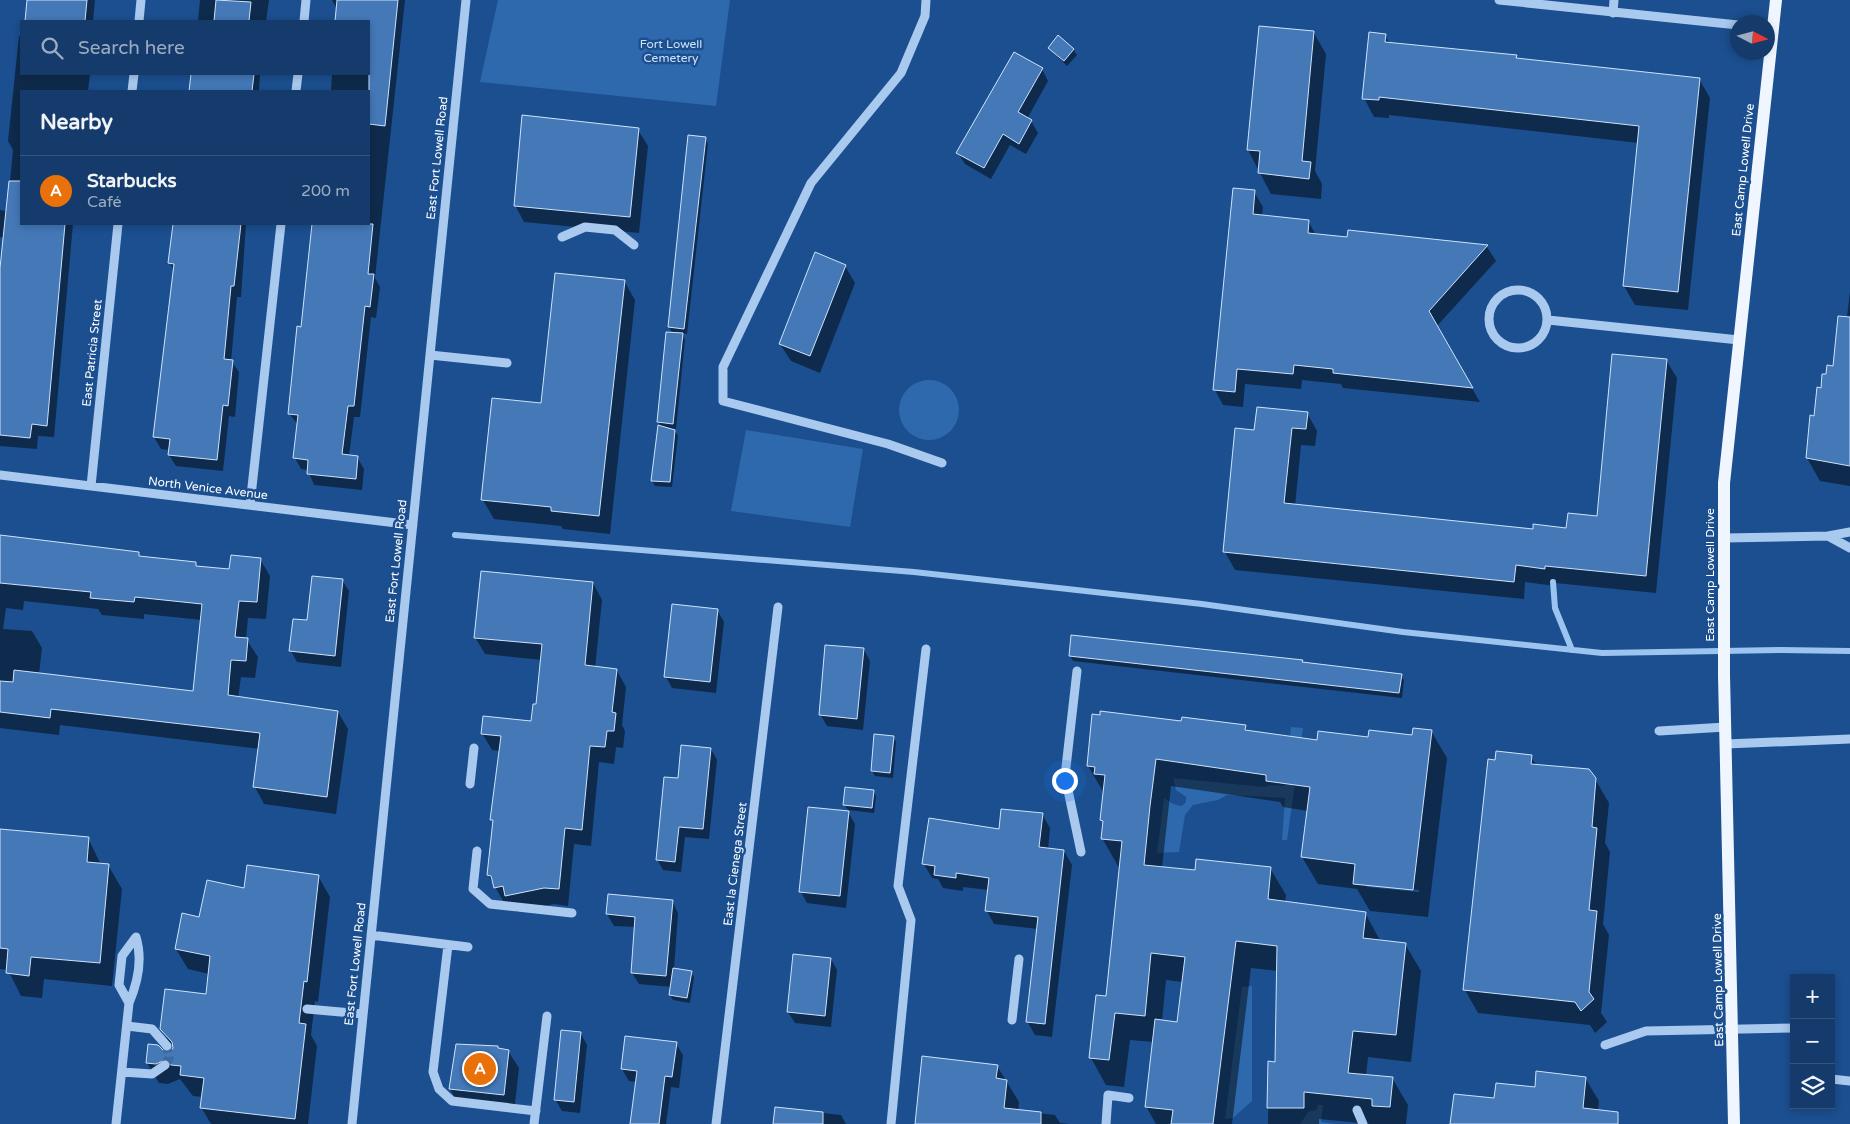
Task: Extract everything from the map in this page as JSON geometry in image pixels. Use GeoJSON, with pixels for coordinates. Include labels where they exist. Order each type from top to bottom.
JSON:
{"type":"FeatureCollection","features":[{"type":"Feature","properties":{"kind":"main road"},"geometry":{"type":"LineString","coordinates":[[1773,15],[1776,0]]}},
{"type":"Feature","properties":{"kind":"main road","name":"East Camp Lowell Drive"},"geometry":{"type":"LineString","coordinates":[[1734,1124],[1724,675],[1724,482],[1767,60]]}},
{"type":"Feature","properties":{"kind":"street"},"geometry":{"type":"LineString","coordinates":[[139,20],[141,0]]}},
{"type":"Feature","properties":{"kind":"street"},"geometry":{"type":"LineString","coordinates":[[304,20],[306,0]]}},
{"type":"Feature","properties":{"kind":"street","name":"East Fort Lowell Road"},"geometry":{"type":"LineString","coordinates":[[352,1124],[466,0]]}},
{"type":"Feature","properties":{"kind":"street"},"geometry":{"type":"LineString","coordinates":[[926,0],[925,16],[901,73],[811,183],[723,367],[723,401],[888,444],[942,463]]}},
{"type":"Feature","properties":{"kind":"street"},"geometry":{"type":"LineString","coordinates":[[1499,0],[1730,24]]}},
{"type":"Feature","properties":{"kind":"street"},"geometry":{"type":"LineString","coordinates":[[1613,13],[1614,0]]}},
{"type":"Feature","properties":{"kind":"street"},"geometry":{"type":"LineString","coordinates":[[132,90],[134,75]]}},
{"type":"Feature","properties":{"kind":"street"},"geometry":{"type":"LineString","coordinates":[[296,90],[298,75]]}},
{"type":"Feature","properties":{"kind":"street","name":"East Patricia Street"},"geometry":{"type":"LineString","coordinates":[[92,486],[118,225]]}},
{"type":"Feature","properties":{"kind":"street"},"geometry":{"type":"LineString","coordinates":[[250,505],[281,225]]}},
{"type":"Feature","properties":{"kind":"street"},"geometry":{"type":"LineString","coordinates":[[562,237],[585,227],[615,230],[634,245]]}},
{"type":"Feature","properties":{"kind":"street"},"geometry":{"type":"LineString","coordinates":[[1520,289],[1537,296],[1547,311],[1548,320],[1540,338],[1524,348],[1514,348],[1496,339],[1489,321],[1490,311],[1501,294],[1520,289]]}},
{"type":"Feature","properties":{"kind":"street"},"geometry":{"type":"LineString","coordinates":[[1548,320],[1739,340]]}},
{"type":"Feature","properties":{"kind":"street"},"geometry":{"type":"LineString","coordinates":[[430,355],[507,363]]}},
{"type":"Feature","properties":{"kind":"street","name":"North Venice Avenue"},"geometry":{"type":"LineString","coordinates":[[0,475],[413,526]]}},
{"type":"Feature","properties":{"kind":"street"},"geometry":{"type":"LineString","coordinates":[[1724,538],[1828,536],[1850,532]]}},
{"type":"Feature","properties":{"kind":"street"},"geometry":{"type":"LineString","coordinates":[[1828,536],[1850,548]]}},
{"type":"Feature","properties":{"kind":"street","name":"East la Cienega Street"},"geometry":{"type":"LineString","coordinates":[[716,1124],[778,606]]}},
{"type":"Feature","properties":{"kind":"street"},"geometry":{"type":"LineString","coordinates":[[891,1124],[911,920],[898,886],[926,649]]}},
{"type":"Feature","properties":{"kind":"street"},"geometry":{"type":"LineString","coordinates":[[1077,671],[1065,776],[1081,852]]}},
{"type":"Feature","properties":{"kind":"street"},"geometry":{"type":"LineString","coordinates":[[1659,731],[1726,727]]}},
{"type":"Feature","properties":{"kind":"street"},"geometry":{"type":"LineString","coordinates":[[1726,744],[1850,739]]}},
{"type":"Feature","properties":{"kind":"street"},"geometry":{"type":"LineString","coordinates":[[470,784],[474,748]]}},
{"type":"Feature","properties":{"kind":"street"},"geometry":{"type":"LineString","coordinates":[[477,851],[473,889],[490,904],[572,913]]}},
{"type":"Feature","properties":{"kind":"street"},"geometry":{"type":"LineString","coordinates":[[371,935],[468,948]]}},
{"type":"Feature","properties":{"kind":"street"},"geometry":{"type":"LineString","coordinates":[[116,1124],[129,1003],[136,986],[140,951],[136,937],[122,956],[119,985],[129,1003]]}},
{"type":"Feature","properties":{"kind":"street"},"geometry":{"type":"LineString","coordinates":[[448,945],[433,1072],[439,1089],[452,1101],[536,1111]]}},
{"type":"Feature","properties":{"kind":"street"},"geometry":{"type":"LineString","coordinates":[[1012,1020],[1019,959]]}},
{"type":"Feature","properties":{"kind":"street"},"geometry":{"type":"LineString","coordinates":[[307,1009],[363,1014]]}},
{"type":"Feature","properties":{"kind":"street"},"geometry":{"type":"LineString","coordinates":[[534,1124],[547,1016]]}},
{"type":"Feature","properties":{"kind":"street"},"geometry":{"type":"LineString","coordinates":[[127,1026],[152,1029],[167,1046]]}},
{"type":"Feature","properties":{"kind":"street"},"geometry":{"type":"LineString","coordinates":[[1605,1045],[1646,1031],[1733,1031],[1790,1028]]}},
{"type":"Feature","properties":{"kind":"street"},"geometry":{"type":"LineString","coordinates":[[122,1072],[152,1074],[165,1065]]}},
{"type":"Feature","properties":{"kind":"street"},"geometry":{"type":"LineString","coordinates":[[1835,1079],[1850,1081]]}},
{"type":"Feature","properties":{"kind":"street"},"geometry":{"type":"LineString","coordinates":[[1106,1124],[1108,1095],[1129,1098]]}},
{"type":"Feature","properties":{"kind":"street"},"geometry":{"type":"LineString","coordinates":[[1357,1110],[1363,1124]]}},
{"type":"Feature","properties":{"kind":"green space","name":"Fort Lowell Cemetery"},"geometry":{"type":"Polygon","coordinates":[[[498,0],[730,0],[716,106],[480,82],[498,0]]]}},
{"type":"Feature","properties":{"kind":"green space"},"geometry":{"type":"Polygon","coordinates":[[[923,380],[935,380],[946,385],[954,393],[959,404],[957,422],[946,435],[935,440],[923,440],[912,435],[904,427],[899,416],[899,404],[904,393],[912,385],[923,380]]]}},
{"type":"Feature","properties":{"kind":"green space"},"geometry":{"type":"Polygon","coordinates":[[[746,430],[863,449],[850,527],[731,511],[746,430]]]}},
{"type":"Feature","properties":{"kind":"green space"},"geometry":{"type":"Polygon","coordinates":[[[1291,727],[1303,728],[1287,840],[1282,840],[1285,798],[1227,795],[1218,800],[1193,805],[1185,815],[1179,852],[1157,853],[1164,798],[1173,804],[1182,806],[1186,802],[1186,797],[1176,790],[1173,778],[1264,787],[1269,785],[1283,786],[1286,784],[1291,727]]]}},
{"type":"Feature","properties":{"kind":"green space"},"geometry":{"type":"Polygon","coordinates":[[[1252,986],[1252,1101],[1233,1118],[1225,1119],[1242,987],[1252,986]]]}},
{"type":"Feature","properties":{"kind":"green space"},"geometry":{"type":"Polygon","coordinates":[[[1318,1105],[1323,1105],[1321,1122],[1336,1124],[1300,1124],[1308,1112],[1316,1110],[1318,1105]]]}},
{"type":"Feature","properties":{"kind":"building"},"geometry":{"type":"Polygon","coordinates":[[[27,0],[87,0],[85,20],[25,20],[27,0]]]}},
{"type":"Feature","properties":{"kind":"building"},"geometry":{"type":"Polygon","coordinates":[[[216,0],[251,2],[249,20],[214,20],[216,0]]]}},
{"type":"Feature","properties":{"kind":"building"},"geometry":{"type":"Polygon","coordinates":[[[337,0],[398,0],[385,126],[370,124],[370,20],[335,20],[337,0]]]}},
{"type":"Feature","properties":{"kind":"building"},"geometry":{"type":"Polygon","coordinates":[[[1259,26],[1314,31],[1302,161],[1311,162],[1309,179],[1258,173],[1260,151],[1247,150],[1259,26]]]}},
{"type":"Feature","properties":{"kind":"building"},"geometry":{"type":"Polygon","coordinates":[[[1369,32],[1386,34],[1385,42],[1517,55],[1516,58],[1700,78],[1678,292],[1623,286],[1639,126],[1379,97],[1379,100],[1362,99],[1369,32]]]}},
{"type":"Feature","properties":{"kind":"building"},"geometry":{"type":"Polygon","coordinates":[[[1058,35],[1074,49],[1064,61],[1048,48],[1058,35]]]}},
{"type":"Feature","properties":{"kind":"building"},"geometry":{"type":"Polygon","coordinates":[[[1014,52],[1043,68],[1018,112],[1032,120],[1019,144],[1003,134],[984,168],[956,153],[1014,52]]]}},
{"type":"Feature","properties":{"kind":"building"},"geometry":{"type":"Polygon","coordinates":[[[191,75],[254,75],[252,90],[189,90],[191,75]]]}},
{"type":"Feature","properties":{"kind":"building"},"geometry":{"type":"Polygon","coordinates":[[[522,115],[639,128],[630,217],[514,206],[522,115]]]}},
{"type":"Feature","properties":{"kind":"building"},"geometry":{"type":"Polygon","coordinates":[[[688,135],[706,137],[684,329],[668,327],[688,135]]]}},
{"type":"Feature","properties":{"kind":"building"},"geometry":{"type":"Polygon","coordinates":[[[9,181],[20,181],[20,225],[65,225],[47,426],[32,424],[30,438],[0,435],[0,268],[9,181]]]}},
{"type":"Feature","properties":{"kind":"building"},"geometry":{"type":"Polygon","coordinates":[[[1233,188],[1255,190],[1253,214],[1309,220],[1308,233],[1347,237],[1348,230],[1488,245],[1429,311],[1473,388],[1333,373],[1333,369],[1294,365],[1293,374],[1237,369],[1235,392],[1213,390],[1233,188]]]}},
{"type":"Feature","properties":{"kind":"building"},"geometry":{"type":"Polygon","coordinates":[[[373,224],[368,274],[374,274],[370,307],[365,306],[354,406],[348,406],[342,454],[358,456],[356,479],[307,474],[308,460],[293,458],[298,415],[288,414],[297,326],[301,327],[312,225],[373,224]]]}},
{"type":"Feature","properties":{"kind":"building"},"geometry":{"type":"Polygon","coordinates":[[[173,225],[241,225],[234,286],[231,286],[224,359],[233,360],[228,406],[223,405],[217,460],[168,455],[170,439],[153,437],[174,264],[168,263],[173,225]]]}},
{"type":"Feature","properties":{"kind":"building"},"geometry":{"type":"Polygon","coordinates":[[[815,252],[846,265],[810,356],[779,344],[815,252]]]}},
{"type":"Feature","properties":{"kind":"building"},"geometry":{"type":"Polygon","coordinates":[[[555,273],[625,280],[599,516],[551,511],[551,507],[481,500],[492,398],[541,403],[555,273]]]}},
{"type":"Feature","properties":{"kind":"building"},"geometry":{"type":"Polygon","coordinates":[[[1838,316],[1850,317],[1850,466],[1806,458],[1810,415],[1814,416],[1817,387],[1821,388],[1822,374],[1826,374],[1827,365],[1833,366],[1838,316]]]}},
{"type":"Feature","properties":{"kind":"building"},"geometry":{"type":"Polygon","coordinates":[[[666,332],[683,333],[673,424],[657,422],[666,332]]]}},
{"type":"Feature","properties":{"kind":"building"},"geometry":{"type":"Polygon","coordinates":[[[1612,354],[1667,359],[1646,576],[1545,566],[1545,569],[1516,565],[1514,582],[1223,552],[1235,428],[1254,430],[1257,407],[1308,412],[1306,429],[1292,428],[1284,503],[1533,529],[1533,524],[1566,528],[1568,513],[1597,516],[1612,354]]]}},
{"type":"Feature","properties":{"kind":"building"},"geometry":{"type":"Polygon","coordinates":[[[658,425],[675,430],[670,482],[651,481],[658,425]]]}},
{"type":"Feature","properties":{"kind":"building"},"geometry":{"type":"Polygon","coordinates":[[[0,535],[139,552],[139,556],[196,562],[196,566],[229,569],[231,555],[261,558],[257,602],[239,601],[235,637],[248,638],[246,661],[231,660],[228,695],[338,711],[327,797],[253,787],[260,733],[51,709],[50,718],[0,712],[0,681],[13,682],[14,670],[193,691],[202,604],[135,597],[134,602],[90,598],[91,592],[0,583],[0,535]]]}},
{"type":"Feature","properties":{"kind":"building"},"geometry":{"type":"Polygon","coordinates":[[[481,571],[593,582],[585,665],[617,669],[612,712],[616,713],[614,731],[607,731],[605,747],[590,746],[582,830],[565,828],[559,889],[544,888],[505,896],[503,886],[494,888],[491,876],[487,875],[493,820],[490,820],[501,736],[481,734],[483,716],[531,721],[533,704],[536,704],[542,644],[474,638],[481,571]]]}},
{"type":"Feature","properties":{"kind":"building"},"geometry":{"type":"Polygon","coordinates":[[[312,576],[343,579],[335,656],[289,651],[293,619],[307,620],[312,576]]]}},
{"type":"Feature","properties":{"kind":"building"},"geometry":{"type":"Polygon","coordinates":[[[672,604],[718,609],[710,682],[664,677],[672,604]]]}},
{"type":"Feature","properties":{"kind":"building"},"geometry":{"type":"Polygon","coordinates":[[[1071,635],[1303,660],[1302,662],[1402,674],[1399,693],[1069,656],[1071,635]]]}},
{"type":"Feature","properties":{"kind":"building"},"geometry":{"type":"Polygon","coordinates":[[[825,645],[864,648],[857,719],[819,715],[825,645]]]}},
{"type":"Feature","properties":{"kind":"building"},"geometry":{"type":"Polygon","coordinates":[[[1100,711],[1181,721],[1182,717],[1246,725],[1245,730],[1317,740],[1318,731],[1368,737],[1369,730],[1412,735],[1413,728],[1432,730],[1413,890],[1353,884],[1355,864],[1301,857],[1310,787],[1266,781],[1266,775],[1156,759],[1150,806],[1144,865],[1195,870],[1196,859],[1271,867],[1268,899],[1366,912],[1363,938],[1406,943],[1396,1035],[1353,1031],[1348,1073],[1393,1077],[1390,1107],[1372,1106],[1372,1099],[1304,1092],[1304,1108],[1267,1108],[1268,1061],[1275,1062],[1277,946],[1236,941],[1213,1124],[1171,1124],[1173,1110],[1145,1107],[1155,1019],[1177,1022],[1185,957],[1151,953],[1145,1016],[1115,1013],[1109,1060],[1089,1058],[1096,995],[1106,996],[1122,841],[1101,839],[1103,821],[1100,820],[1105,775],[1094,774],[1095,767],[1087,766],[1092,714],[1100,715],[1100,711]]]}},
{"type":"Feature","properties":{"kind":"building"},"geometry":{"type":"Polygon","coordinates":[[[874,734],[894,736],[890,773],[871,771],[874,734]]]}},
{"type":"Feature","properties":{"kind":"building"},"geometry":{"type":"Polygon","coordinates":[[[681,745],[711,748],[703,829],[679,827],[675,862],[656,860],[664,777],[678,778],[681,745]]]}},
{"type":"Feature","properties":{"kind":"building"},"geometry":{"type":"Polygon","coordinates":[[[1496,751],[1532,755],[1531,764],[1589,769],[1596,778],[1592,827],[1597,828],[1589,910],[1597,911],[1589,992],[1594,999],[1581,1011],[1575,1002],[1463,990],[1488,759],[1495,760],[1496,751]]]}},
{"type":"Feature","properties":{"kind":"building"},"geometry":{"type":"Polygon","coordinates":[[[845,787],[874,790],[872,808],[843,805],[845,787]]]}},
{"type":"Feature","properties":{"kind":"building"},"geometry":{"type":"Polygon","coordinates":[[[808,807],[849,811],[840,896],[799,892],[808,807]]]}},
{"type":"Feature","properties":{"kind":"building"},"geometry":{"type":"Polygon","coordinates":[[[1001,809],[1043,813],[1039,847],[1064,850],[1045,1024],[1026,1022],[1038,917],[985,911],[989,878],[956,873],[956,878],[934,875],[935,866],[922,864],[929,818],[999,829],[1001,809]]]}},
{"type":"Feature","properties":{"kind":"building"},"geometry":{"type":"Polygon","coordinates":[[[0,829],[89,837],[87,862],[109,864],[100,963],[31,957],[29,976],[6,973],[8,949],[0,948],[0,829]]]}},
{"type":"Feature","properties":{"kind":"building"},"geometry":{"type":"Polygon","coordinates":[[[247,865],[319,875],[307,982],[304,981],[299,1023],[306,1024],[295,1119],[200,1108],[204,1078],[180,1075],[181,1066],[171,1065],[167,1059],[156,1064],[146,1063],[148,1044],[158,1045],[165,1052],[171,1051],[173,1048],[172,1042],[160,1029],[165,989],[206,994],[210,956],[175,949],[182,913],[199,917],[207,880],[244,888],[247,865]]]}},
{"type":"Feature","properties":{"kind":"building"},"geometry":{"type":"Polygon","coordinates":[[[608,894],[673,900],[666,976],[631,973],[635,917],[606,914],[608,894]]]}},
{"type":"Feature","properties":{"kind":"building"},"geometry":{"type":"Polygon","coordinates":[[[793,954],[831,958],[825,1016],[787,1012],[793,954]]]}},
{"type":"Feature","properties":{"kind":"building"},"geometry":{"type":"Polygon","coordinates":[[[673,968],[692,971],[687,998],[669,995],[673,968]]]}},
{"type":"Feature","properties":{"kind":"building"},"geometry":{"type":"Polygon","coordinates":[[[561,1030],[581,1032],[574,1102],[554,1100],[561,1030]]]}},
{"type":"Feature","properties":{"kind":"building"},"geometry":{"type":"Polygon","coordinates":[[[625,1036],[677,1042],[672,1077],[665,1076],[659,1124],[630,1124],[637,1071],[621,1069],[625,1036]]]}},
{"type":"Feature","properties":{"kind":"building"},"geometry":{"type":"Polygon","coordinates":[[[456,1044],[498,1046],[498,1048],[509,1050],[504,1095],[449,1089],[456,1044]]]}},
{"type":"Feature","properties":{"kind":"building"},"geometry":{"type":"Polygon","coordinates":[[[922,1056],[998,1065],[996,1078],[1007,1080],[1004,1108],[1041,1112],[1041,1124],[915,1124],[922,1056]]]}},
{"type":"Feature","properties":{"kind":"building"},"geometry":{"type":"Polygon","coordinates":[[[1536,1071],[1586,1077],[1583,1108],[1618,1112],[1618,1124],[1450,1124],[1454,1094],[1494,1098],[1496,1083],[1535,1087],[1536,1071]]]}},
{"type":"Feature","properties":{"kind":"building"},"geometry":{"type":"Polygon","coordinates":[[[775,1107],[823,1112],[823,1124],[773,1124],[775,1107]]]}},
{"type":"Feature","properties":{"kind":"waterway"},"geometry":{"type":"LineString","coordinates":[[455,535],[914,572],[1202,604],[1403,632],[1602,653],[1780,650],[1850,651]]}},
{"type":"Feature","properties":{"kind":"waterway"},"geometry":{"type":"LineString","coordinates":[[1553,582],[1555,608],[1572,650]]}},
{"type":"Feature","properties":{"kind":"tunnel"},"geometry":{"type":"LineString","coordinates":[[165,1065],[169,1058],[167,1046]]}},
{"type":"Feature","properties":{"kind":"place","name":"Starbucks"},"geometry":{"type":"Point","coordinates":[480,1069]}}]}
